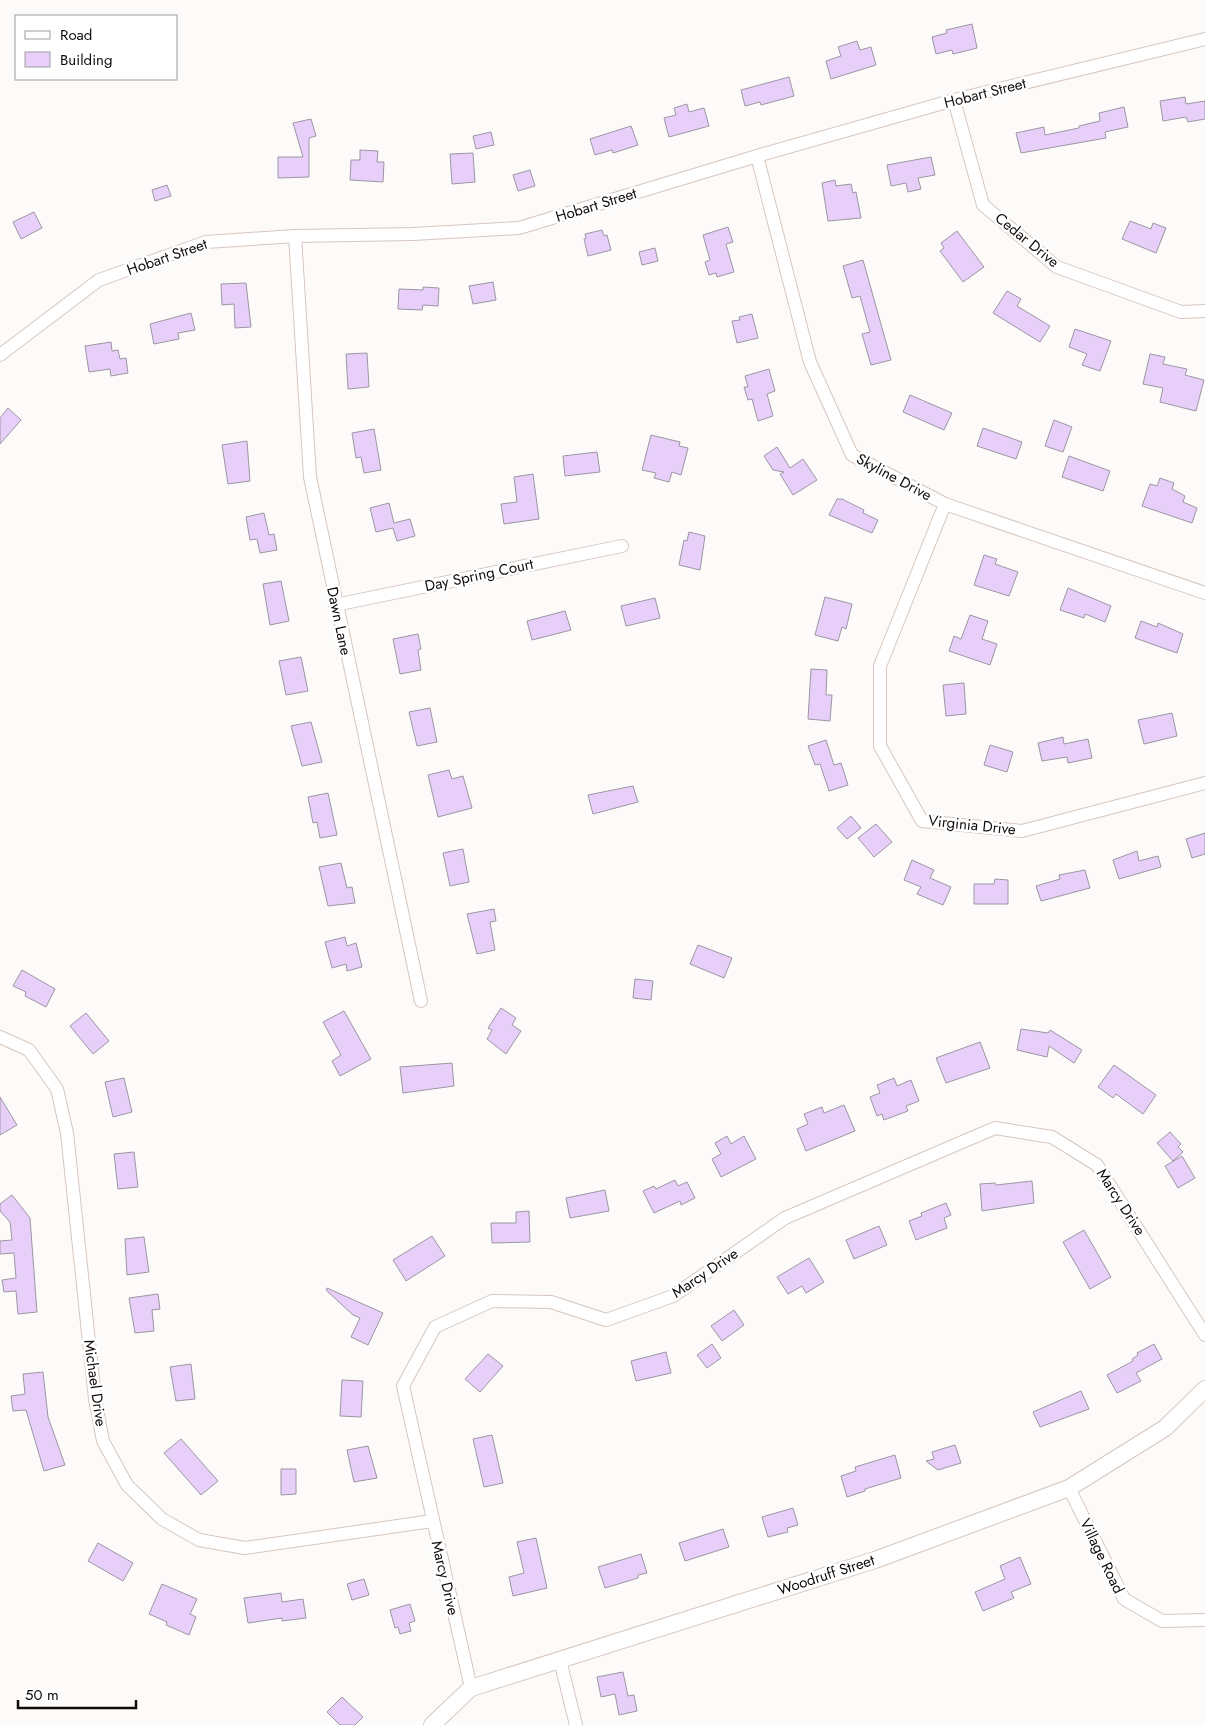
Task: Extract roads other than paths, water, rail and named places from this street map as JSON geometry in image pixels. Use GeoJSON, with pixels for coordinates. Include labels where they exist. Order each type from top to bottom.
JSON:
{"type":"FeatureCollection","features":[{"type":"Feature","properties":{"kind":"street","name":"Hobart Street"},"geometry":{"type":"LineString","coordinates":[[0,355],[99,280],[206,242],[295,236],[413,234],[519,228],[757,156],[954,100],[1205,40]]}},
{"type":"Feature","properties":{"kind":"street","name":"Cedar Drive"},"geometry":{"type":"LineString","coordinates":[[954,100],[983,205],[1057,267],[1181,312],[1205,312]]}},
{"type":"Feature","properties":{"kind":"street","name":"Skyline Drive"},"geometry":{"type":"LineString","coordinates":[[757,156],[810,362],[852,455],[945,504],[1205,592]]}},
{"type":"Feature","properties":{"kind":"street","name":"Dawn Lane"},"geometry":{"type":"LineString","coordinates":[[295,236],[310,477],[335,604],[421,1001]]}},
{"type":"Feature","properties":{"kind":"street","name":"Virginia Drive"},"geometry":{"type":"LineString","coordinates":[[945,504],[880,666],[880,746],[922,821],[1022,831],[1205,783]]}},
{"type":"Feature","properties":{"kind":"street","name":"Day Spring Court"},"geometry":{"type":"LineString","coordinates":[[335,604],[622,546]]}},
{"type":"Feature","properties":{"kind":"street","name":"Michael Drive"},"geometry":{"type":"LineString","coordinates":[[0,1037],[29,1050],[57,1089],[67,1133],[94,1399],[103,1441],[127,1484],[162,1519],[200,1540],[245,1548],[432,1520]]}},
{"type":"Feature","properties":{"kind":"street","name":"Marcy Drive"},"geometry":{"type":"LineString","coordinates":[[471,1688],[403,1386],[435,1327],[492,1301],[551,1302],[606,1320],[673,1296],[785,1218],[995,1128],[1052,1137],[1097,1165],[1205,1335]]}},
{"type":"Feature","properties":{"kind":"street","name":"Woodruff Street"},"geometry":{"type":"LineString","coordinates":[[432,1725],[471,1688],[875,1560],[1069,1488],[1165,1428],[1205,1389]]}},
{"type":"Feature","properties":{"kind":"street","name":"Village Road"},"geometry":{"type":"LineString","coordinates":[[1069,1488],[1124,1599],[1162,1621],[1205,1620]]}},
{"type":"Feature","properties":{"kind":"street"},"geometry":{"type":"LineString","coordinates":[[560,1660],[576,1725]]}}]}
